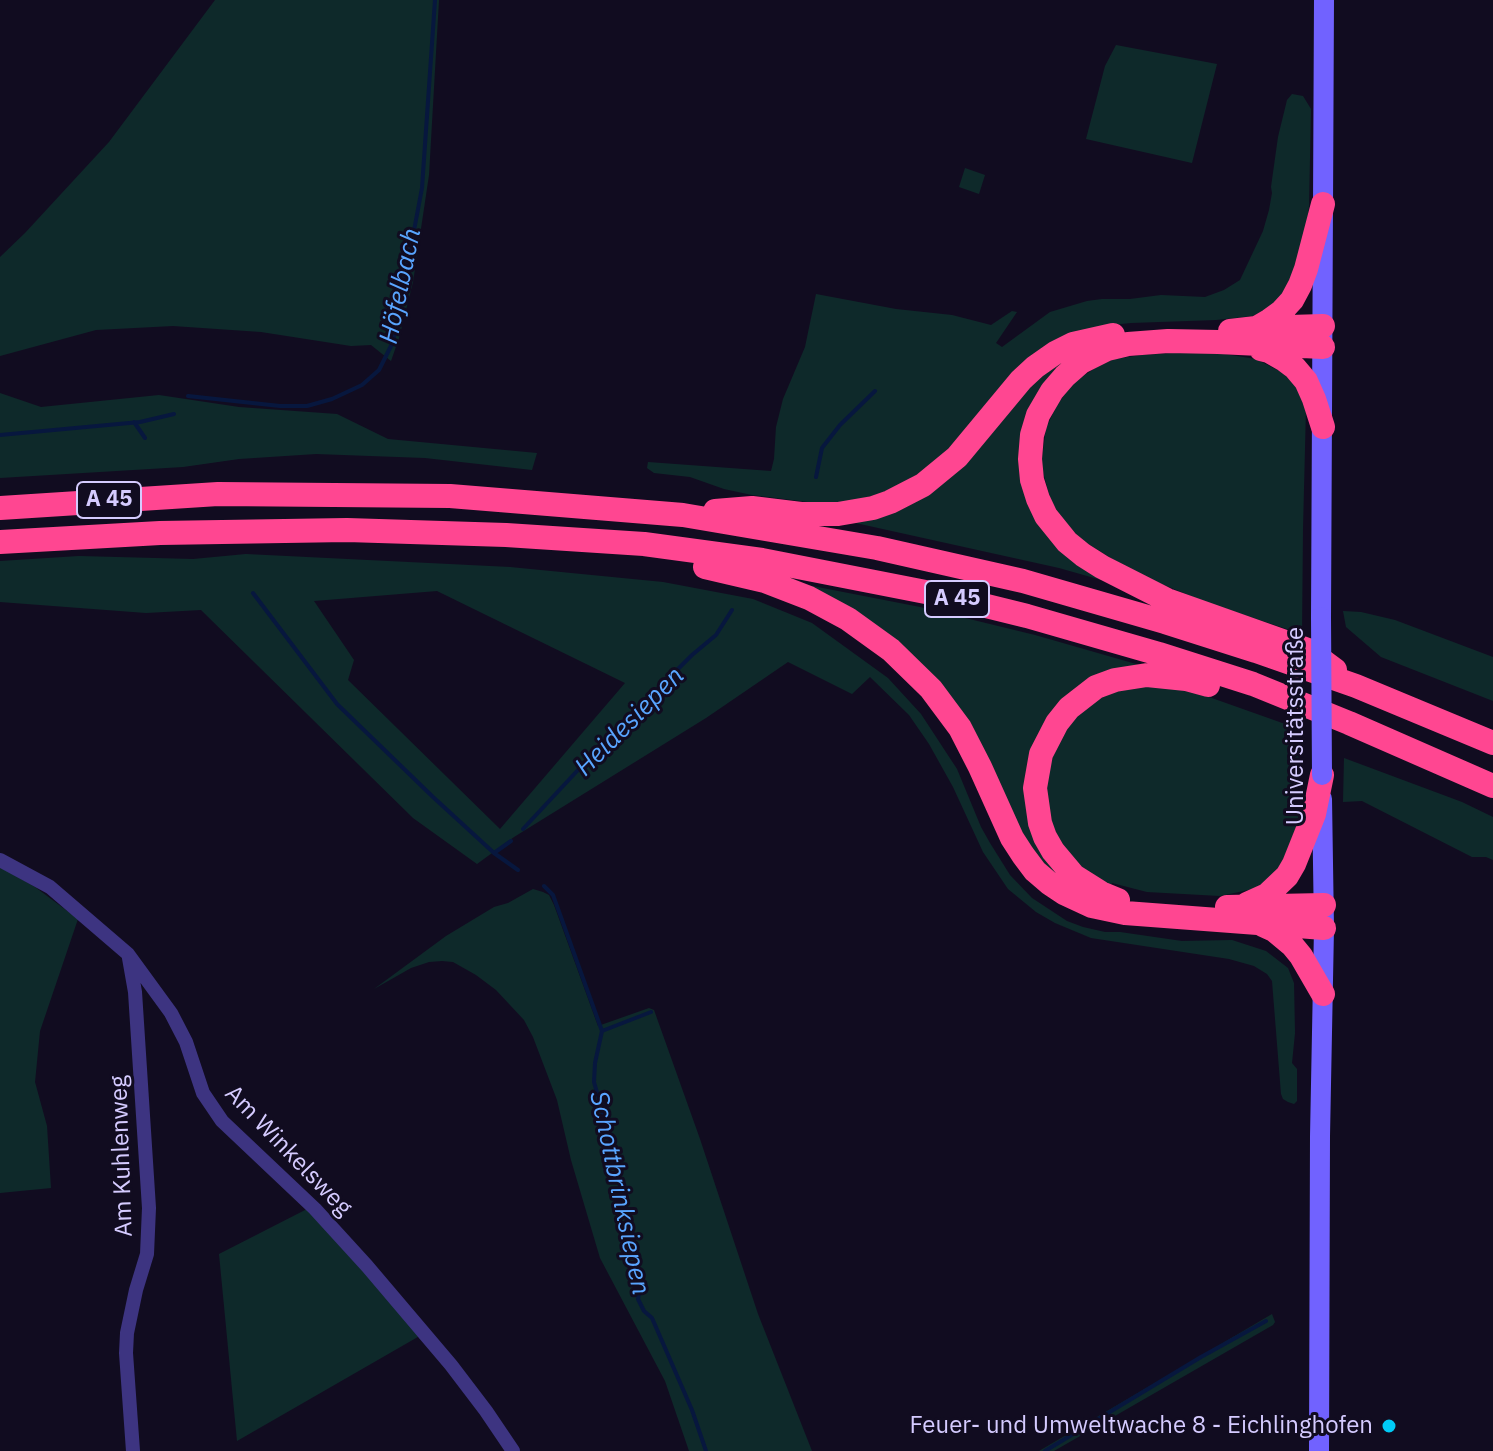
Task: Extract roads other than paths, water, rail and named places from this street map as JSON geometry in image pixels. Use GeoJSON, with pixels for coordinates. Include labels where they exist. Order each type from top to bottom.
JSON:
{"type":"FeatureCollection","features":[{"type":"Feature","properties":{"kind":"highway"},"geometry":{"type":"LineString","coordinates":[[1248,336],[1292,300],[1312,251],[1323,204]]}},
{"type":"Feature","properties":{"kind":"highway"},"geometry":{"type":"LineString","coordinates":[[683,515],[752,508],[838,514],[873,508],[907,494],[957,457],[1021,380],[1055,353],[1073,344],[1111,335],[1236,331],[1248,336],[1295,368],[1306,381],[1323,427]]}},
{"type":"Feature","properties":{"kind":"highway"},"geometry":{"type":"LineString","coordinates":[[1323,336],[1248,336],[1128,344],[1107,349],[1081,362],[1058,383],[1045,401],[1032,435],[1030,459],[1032,480],[1046,516],[1067,542],[1102,567],[1167,600],[1308,650],[1356,686]]}},
{"type":"Feature","properties":{"kind":"highway","name":"A 45"},"geometry":{"type":"LineString","coordinates":[[0,508],[187,495],[450,496],[683,515],[877,548],[1023,581],[1165,622],[1356,686],[1493,743]]}},
{"type":"Feature","properties":{"kind":"highway","name":"A 45"},"geometry":{"type":"LineString","coordinates":[[0,542],[175,533],[347,530],[644,544],[762,560],[946,596],[1159,654],[1253,684],[1493,786]]}},
{"type":"Feature","properties":{"kind":"highway"},"geometry":{"type":"LineString","coordinates":[[551,538],[575,551],[695,565],[740,574],[785,588],[829,608],[872,634],[916,674],[946,708],[972,750],[1012,838],[1035,871],[1077,900],[1138,914],[1208,917],[1261,924],[1324,916]]}},
{"type":"Feature","properties":{"kind":"highway"},"geometry":{"type":"LineString","coordinates":[[1324,916],[1239,907],[1165,907],[1123,901],[1101,893],[1074,876],[1053,851],[1040,823],[1035,788],[1041,754],[1069,708],[1096,687],[1123,678],[1147,675],[1186,679],[1293,713],[1349,723]]}},
{"type":"Feature","properties":{"kind":"highway"},"geometry":{"type":"LineString","coordinates":[[1239,907],[1267,895],[1287,876],[1314,814],[1322,775]]}},
{"type":"Feature","properties":{"kind":"highway"},"geometry":{"type":"LineString","coordinates":[[1261,924],[1292,945],[1323,994]]}},
{"type":"Feature","properties":{"kind":"main road","name":"Universitätsstraße"},"geometry":{"type":"LineString","coordinates":[[1319,1451],[1324,916],[1321,617],[1324,0]]}},
{"type":"Feature","properties":{"kind":"street","name":"Am Winkelsweg"},"geometry":{"type":"LineString","coordinates":[[0,860],[50,887],[128,954],[164,1000],[186,1042],[203,1093],[222,1121],[315,1209],[367,1266],[451,1365],[513,1451]]}},
{"type":"Feature","properties":{"kind":"street","name":"Am Kuhlenweg"},"geometry":{"type":"LineString","coordinates":[[128,954],[135,992],[149,1208],[147,1254],[127,1333],[133,1451]]}},
{"type":"Feature","properties":{"kind":"waterway","name":"Höfelbach"},"geometry":{"type":"LineString","coordinates":[[188,396],[307,406],[362,385],[379,370],[393,342],[422,188],[435,0]]}},
{"type":"Feature","properties":{"kind":"waterway","name":"Heidesiepen"},"geometry":{"type":"LineString","coordinates":[[816,477],[822,448],[840,425],[875,391]]}},
{"type":"Feature","properties":{"kind":"waterway","name":"Höfelbach"},"geometry":{"type":"LineString","coordinates":[[0,435],[140,422],[174,414]]}},
{"type":"Feature","properties":{"kind":"waterway"},"geometry":{"type":"LineString","coordinates":[[134,422],[145,438]]}},
{"type":"Feature","properties":{"kind":"waterway"},"geometry":{"type":"LineString","coordinates":[[253,593],[337,704],[494,853],[518,870]]}},
{"type":"Feature","properties":{"kind":"waterway","name":"Heidesiepen"},"geometry":{"type":"LineString","coordinates":[[523,829],[659,688],[716,635],[732,610]]}},
{"type":"Feature","properties":{"kind":"waterway","name":"Heidesiepen"},"geometry":{"type":"LineString","coordinates":[[494,853],[511,841]]}},
{"type":"Feature","properties":{"kind":"waterway","name":"Schottbrinksiepen"},"geometry":{"type":"LineString","coordinates":[[544,886],[553,895],[602,1031],[594,1082],[637,1260],[641,1283],[638,1299],[652,1318],[692,1410],[706,1451]]}},
{"type":"Feature","properties":{"kind":"waterway"},"geometry":{"type":"LineString","coordinates":[[602,1031],[651,1012]]}},
{"type":"Feature","properties":{"kind":"waterway","name":"Schottbrinksiepen"},"geometry":{"type":"LineString","coordinates":[[1045,1451],[1266,1321]]}},
{"type":"Feature","properties":{"kind":"place","name":"Feuer- und Umweltwache 8 - Eichlinghofen"},"geometry":{"type":"Point","coordinates":[1389,1426]}}]}
